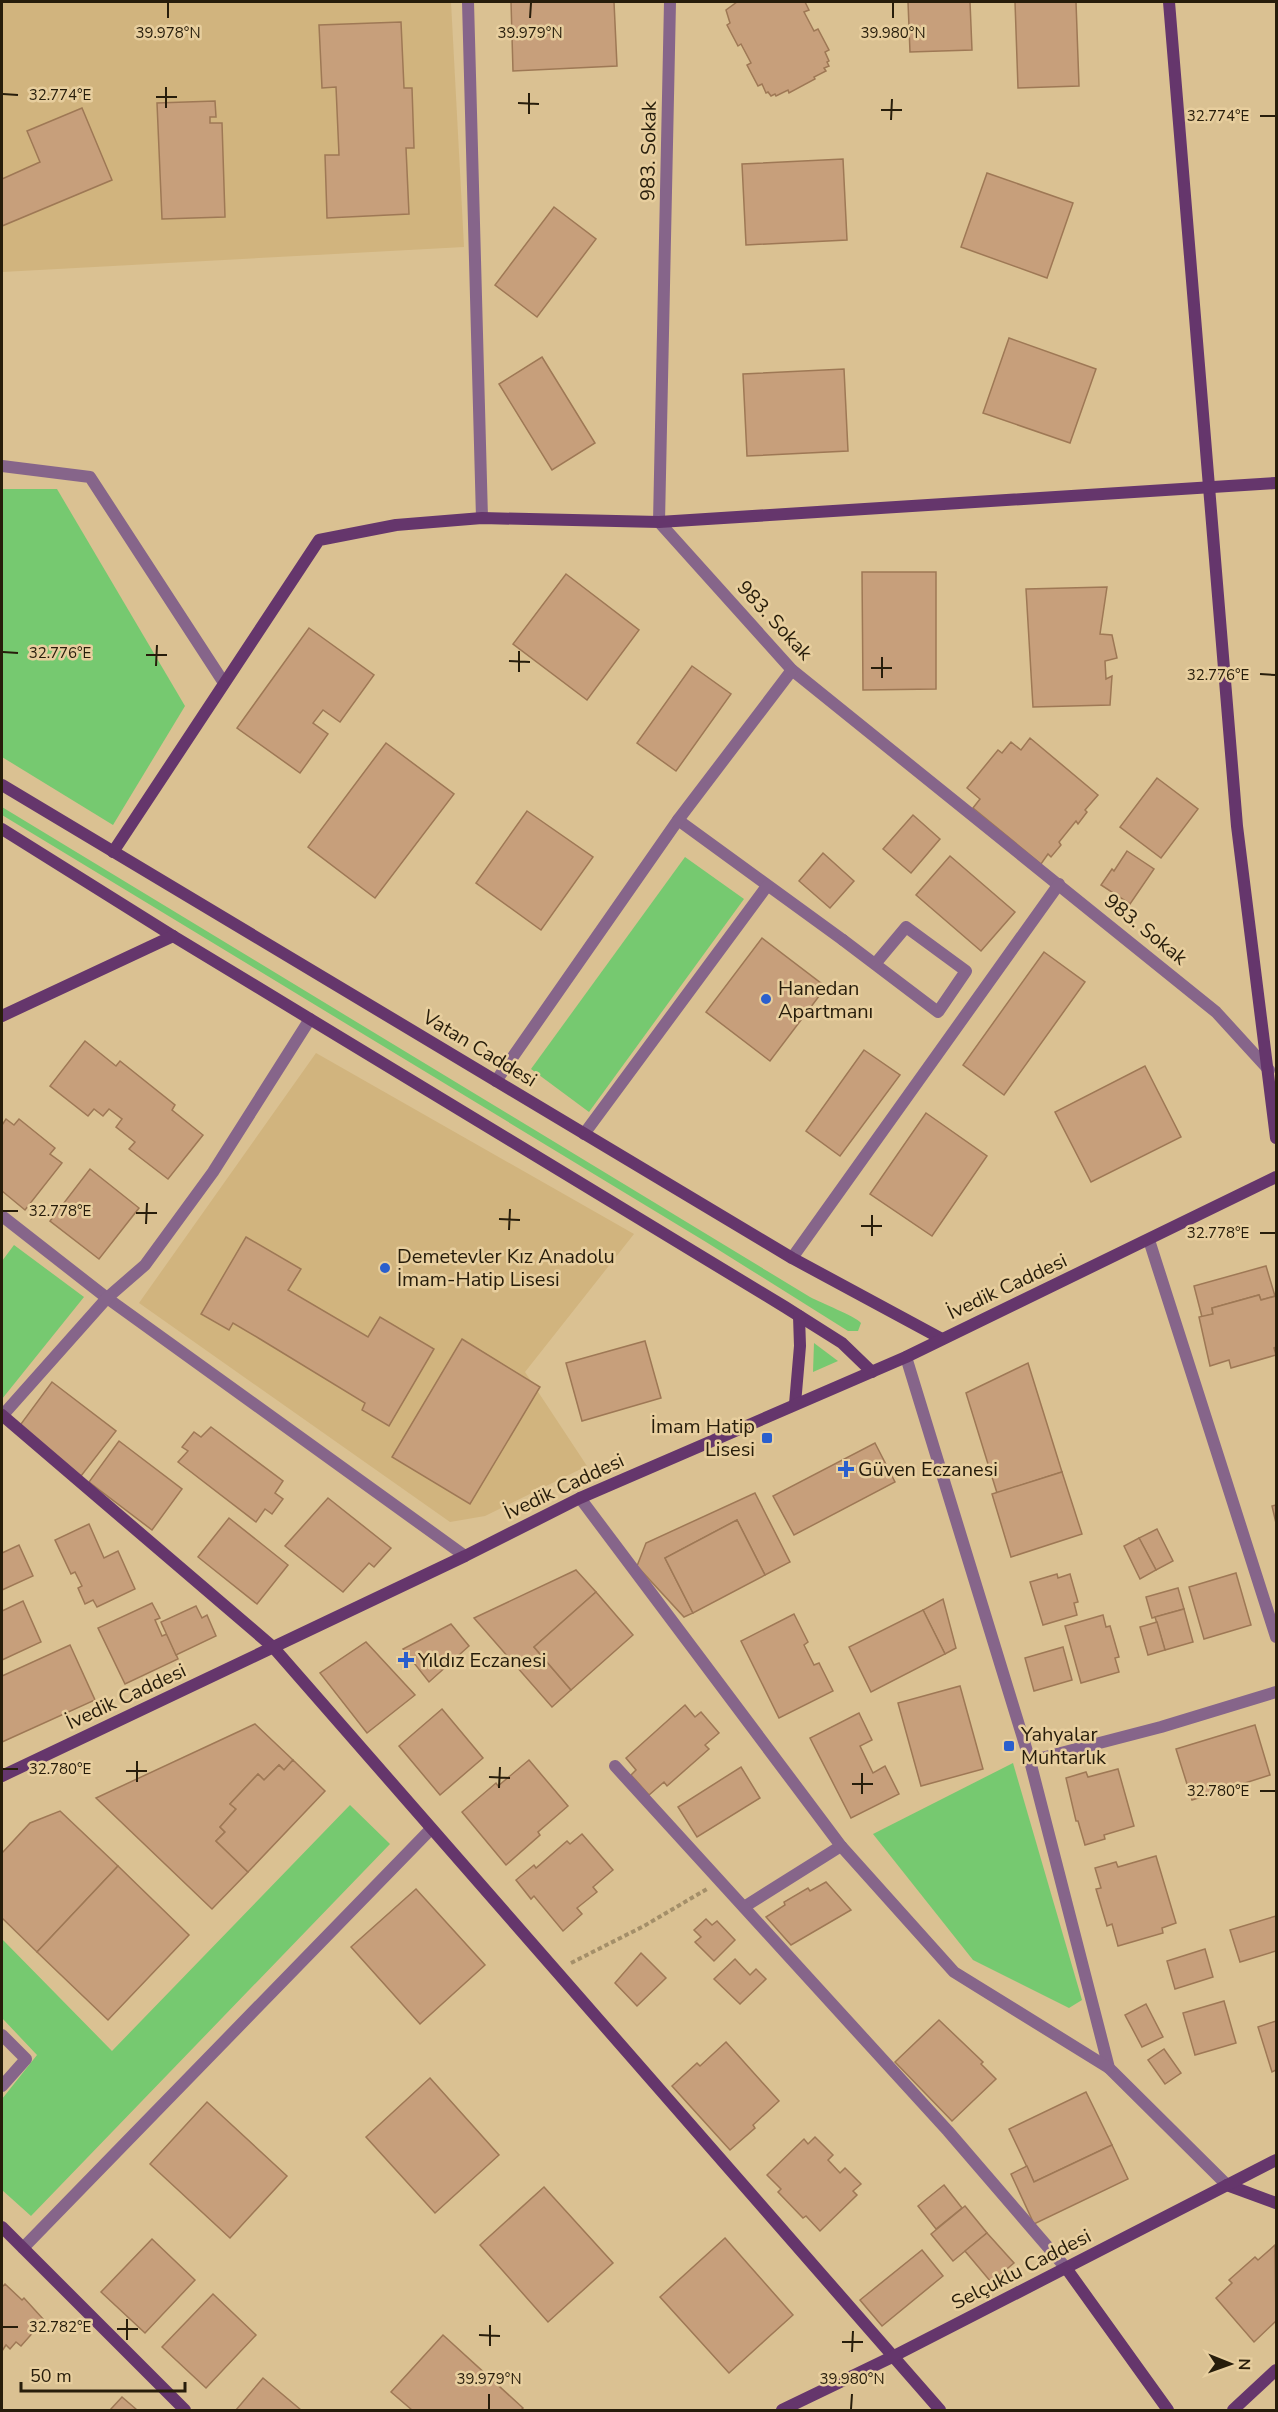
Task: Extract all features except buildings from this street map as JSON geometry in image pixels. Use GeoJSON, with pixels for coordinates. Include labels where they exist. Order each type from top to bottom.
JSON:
{"type":"FeatureCollection","features":[{"type":"Feature","properties":{"kind":"street"},"geometry":{"type":"LineString","coordinates":[[468,2],[482,519]]}},
{"type":"Feature","properties":{"kind":"street","name":"983. Sokak"},"geometry":{"type":"LineString","coordinates":[[670,2],[659,522],[792,670],[1216,1012],[1269,1070]]}},
{"type":"Feature","properties":{"kind":"street"},"geometry":{"type":"LineString","coordinates":[[1169,2],[1237,826],[1276,1138]]}},
{"type":"Feature","properties":{"kind":"street"},"geometry":{"type":"LineString","coordinates":[[2,466],[90,477],[224,683]]}},
{"type":"Feature","properties":{"kind":"street"},"geometry":{"type":"LineString","coordinates":[[113,852],[319,540],[396,525],[482,519],[659,522],[1210,489],[1276,483]]}},
{"type":"Feature","properties":{"kind":"street"},"geometry":{"type":"LineString","coordinates":[[496,1081],[678,820],[792,670]]}},
{"type":"Feature","properties":{"kind":"street","name":"Vatan Caddesi"},"geometry":{"type":"LineString","coordinates":[[2,785],[792,1258],[942,1339]]}},
{"type":"Feature","properties":{"kind":"street"},"geometry":{"type":"LineString","coordinates":[[678,820],[938,1012],[966,971],[906,927],[875,964]]}},
{"type":"Feature","properties":{"kind":"street"},"geometry":{"type":"LineString","coordinates":[[2,829],[173,936],[799,1316],[842,1343],[872,1372]]}},
{"type":"Feature","properties":{"kind":"street"},"geometry":{"type":"LineString","coordinates":[[792,1258],[1059,884]]}},
{"type":"Feature","properties":{"kind":"street"},"geometry":{"type":"LineString","coordinates":[[584,1134],[767,886]]}},
{"type":"Feature","properties":{"kind":"street"},"geometry":{"type":"LineString","coordinates":[[2,1016],[173,936]]}},
{"type":"Feature","properties":{"kind":"street"},"geometry":{"type":"LineString","coordinates":[[310,1019],[213,1172],[145,1265],[107,1298],[2,1416],[273,1647],[940,2410]]}},
{"type":"Feature","properties":{"kind":"street","name":"İvedik Caddesi"},"geometry":{"type":"LineString","coordinates":[[2,1776],[465,1556],[580,1498],[906,1357],[1276,1177]]}},
{"type":"Feature","properties":{"kind":"street"},"geometry":{"type":"LineString","coordinates":[[2,1216],[107,1298],[465,1556]]}},
{"type":"Feature","properties":{"kind":"street"},"geometry":{"type":"LineString","coordinates":[[1149,1240],[1276,1637]]}},
{"type":"Feature","properties":{"kind":"street"},"geometry":{"type":"LineString","coordinates":[[795,1404],[800,1347],[799,1316]]}},
{"type":"Feature","properties":{"kind":"street"},"geometry":{"type":"LineString","coordinates":[[906,1357],[1030,1761],[1109,2068]]}},
{"type":"Feature","properties":{"kind":"street"},"geometry":{"type":"LineString","coordinates":[[580,1498],[841,1846],[954,1972],[1109,2068],[1227,2185],[1276,2203]]}},
{"type":"Feature","properties":{"kind":"street"},"geometry":{"type":"LineString","coordinates":[[1030,1761],[1161,1727],[1276,1692]]}},
{"type":"Feature","properties":{"kind":"street"},"geometry":{"type":"LineString","coordinates":[[615,1766],[948,2130],[1066,2268],[1168,2410]]}},
{"type":"Feature","properties":{"kind":"street"},"geometry":{"type":"LineString","coordinates":[[23,2248],[431,1829]]}},
{"type":"Feature","properties":{"kind":"street"},"geometry":{"type":"LineString","coordinates":[[744,1907],[841,1846]]}},
{"type":"Feature","properties":{"kind":"street"},"geometry":{"type":"LineString","coordinates":[[2,2035],[26,2059],[2,2086]]}},
{"type":"Feature","properties":{"kind":"street","name":"Selçuklu Caddesi"},"geometry":{"type":"LineString","coordinates":[[782,2410],[892,2357],[1276,2160]]}},
{"type":"Feature","properties":{"kind":"street"},"geometry":{"type":"LineString","coordinates":[[2,2227],[185,2410]]}},
{"type":"Feature","properties":{"kind":"street"},"geometry":{"type":"LineString","coordinates":[[1233,2410],[1276,2370]]}},
{"type":"Feature","properties":{"kind":"path"},"geometry":{"type":"LineString","coordinates":[[556,1972],[592,1950],[644,1926],[720,1881]]}},
{"type":"Feature","properties":{"kind":"shaded area"},"geometry":{"type":"Polygon","coordinates":[[[2,2],[451,2],[464,247],[2,272],[2,2]]]}},
{"type":"Feature","properties":{"kind":"shaded area","name":"Demetevler Kız Anadolu İmam-Hatip Lisesi"},"geometry":{"type":"Polygon","coordinates":[[[316,1053],[634,1234],[525,1372],[587,1466],[485,1516],[450,1522],[139,1303],[316,1053]]]}},
{"type":"Feature","properties":{"kind":"green space"},"geometry":{"type":"Polygon","coordinates":[[[2,489],[57,489],[185,706],[113,825],[2,757],[2,489]]]}},
{"type":"Feature","properties":{"kind":"green space"},"geometry":{"type":"Polygon","coordinates":[[[2,807],[810,1297],[858,1320],[861,1323],[858,1331],[848,1331],[706,1242],[2,815],[2,807]]]}},
{"type":"Feature","properties":{"kind":"green space"},"geometry":{"type":"Polygon","coordinates":[[[685,857],[744,899],[589,1112],[531,1069],[685,857]]]}},
{"type":"Feature","properties":{"kind":"green space"},"geometry":{"type":"Polygon","coordinates":[[[14,1245],[84,1297],[2,1399],[2,1261],[14,1245]]]}},
{"type":"Feature","properties":{"kind":"green space"},"geometry":{"type":"Polygon","coordinates":[[[814,1343],[838,1361],[813,1372],[814,1343]]]}},
{"type":"Feature","properties":{"kind":"green space"},"geometry":{"type":"Polygon","coordinates":[[[1013,1763],[1082,2000],[1069,2008],[973,1960],[873,1834],[1013,1763]]]}},
{"type":"Feature","properties":{"kind":"green space"},"geometry":{"type":"Polygon","coordinates":[[[350,1805],[390,1844],[31,2216],[2,2190],[2,2099],[37,2055],[2,2018],[2,1939],[112,2051],[350,1805]]]}},
{"type":"Feature","properties":{"kind":"place","name":"Hanedan Apartmanı"},"geometry":{"type":"Point","coordinates":[766,999]}},
{"type":"Feature","properties":{"kind":"place","name":"Demetevler Kız Anadolu İmam-Hatip Lisesi"},"geometry":{"type":"Point","coordinates":[385,1268]}},
{"type":"Feature","properties":{"kind":"place","name":"İmam Hatip Lisesi"},"geometry":{"type":"Point","coordinates":[767,1438]}},
{"type":"Feature","properties":{"kind":"place","name":"Güven Eczanesi"},"geometry":{"type":"Point","coordinates":[846,1469]}},
{"type":"Feature","properties":{"kind":"place","name":"Yıldız Eczanesi"},"geometry":{"type":"Point","coordinates":[406,1660]}},
{"type":"Feature","properties":{"kind":"place","name":"Yahyalar Muhtarlık"},"geometry":{"type":"Point","coordinates":[1009,1746]}}]}
